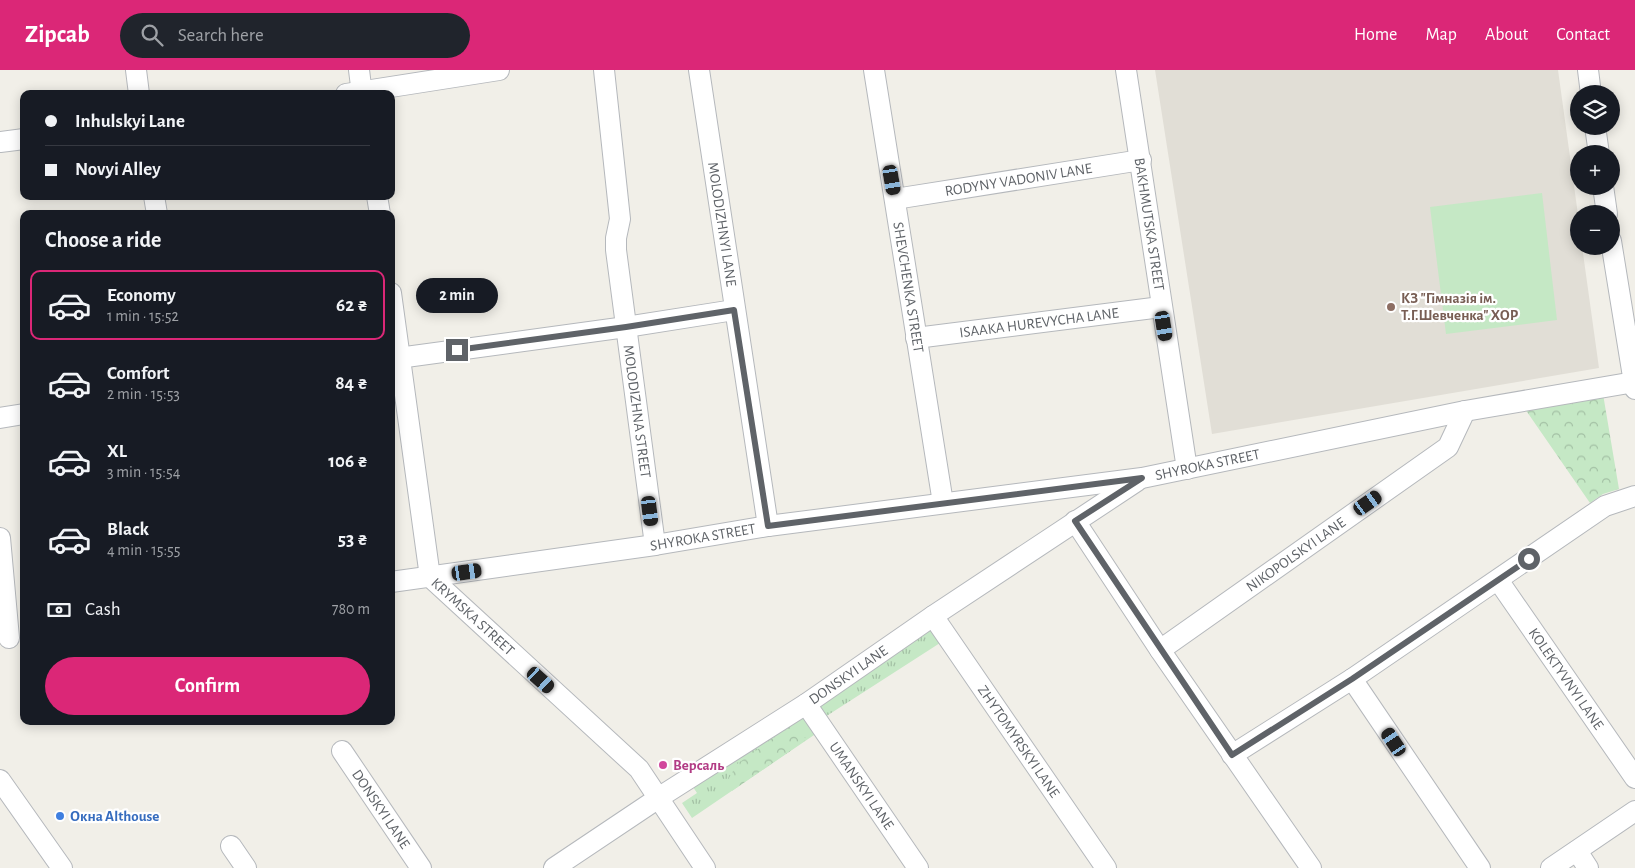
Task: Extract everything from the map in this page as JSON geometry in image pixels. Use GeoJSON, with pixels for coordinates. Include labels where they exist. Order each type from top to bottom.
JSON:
{"type":"FeatureCollection","features":[{"type":"Feature","properties":{"kind":"street"},"geometry":{"type":"LineString","coordinates":[[136,70],[138,90]]}},
{"type":"Feature","properties":{"kind":"street"},"geometry":{"type":"LineString","coordinates":[[357,90],[359,70]]}},
{"type":"Feature","properties":{"kind":"street"},"geometry":{"type":"LineString","coordinates":[[376,90],[499,70]]}},
{"type":"Feature","properties":{"kind":"street","name":"MOLODIZHNA STREET"},"geometry":{"type":"LineString","coordinates":[[604,70],[620,219],[615,244],[655,545]]}},
{"type":"Feature","properties":{"kind":"street","name":"MOLODIZHNYI LANE"},"geometry":{"type":"LineString","coordinates":[[699,70],[768,526]]}},
{"type":"Feature","properties":{"kind":"street","name":"SHEVCHENKA STREET"},"geometry":{"type":"LineString","coordinates":[[874,70],[943,503]]}},
{"type":"Feature","properties":{"kind":"street","name":"BAKHMUTSKA STREET"},"geometry":{"type":"LineString","coordinates":[[1126,70],[1187,469]]}},
{"type":"Feature","properties":{"kind":"street"},"geometry":{"type":"LineString","coordinates":[[1588,70],[1590,85]]}},
{"type":"Feature","properties":{"kind":"street"},"geometry":{"type":"LineString","coordinates":[[0,142],[20,140]]}},
{"type":"Feature","properties":{"kind":"street","name":"RODYNY VADONIV LANE"},"geometry":{"type":"LineString","coordinates":[[896,199],[1141,160]]}},
{"type":"Feature","properties":{"kind":"street"},"geometry":{"type":"LineString","coordinates":[[1613,255],[1634,379]]}},
{"type":"Feature","properties":{"kind":"street","name":"ISAAKA HUREVYCHA LANE"},"geometry":{"type":"LineString","coordinates":[[916,338],[1161,307]]}},
{"type":"Feature","properties":{"kind":"street"},"geometry":{"type":"LineString","coordinates":[[396,358],[626,327],[734,310]]}},
{"type":"Feature","properties":{"kind":"street","name":"KRYMSKA STREET"},"geometry":{"type":"LineString","coordinates":[[395,345],[430,577],[638,769],[705,868]]}},
{"type":"Feature","properties":{"kind":"street","name":"SHYROKA STREET"},"geometry":{"type":"LineString","coordinates":[[395,581],[655,545],[768,526],[1142,478],[1464,411],[1634,379]]}},
{"type":"Feature","properties":{"kind":"street","name":"NIKOPOLSKYI LANE"},"geometry":{"type":"LineString","coordinates":[[1160,650],[1448,447],[1464,411]]}},
{"type":"Feature","properties":{"kind":"street"},"geometry":{"type":"LineString","coordinates":[[0,418],[20,415]]}},
{"type":"Feature","properties":{"kind":"street","name":"DONSKYI LANE"},"geometry":{"type":"LineString","coordinates":[[554,868],[658,798],[806,704],[933,616],[1142,478]]}},
{"type":"Feature","properties":{"kind":"street"},"geometry":{"type":"LineString","coordinates":[[1232,755],[1352,679],[1605,506],[1635,496]]}},
{"type":"Feature","properties":{"kind":"street"},"geometry":{"type":"LineString","coordinates":[[1075,521],[1160,650],[1311,868]]}},
{"type":"Feature","properties":{"kind":"street"},"geometry":{"type":"LineString","coordinates":[[0,538],[11,638]]}},
{"type":"Feature","properties":{"kind":"street","name":"KOLEKTYVNYI LANE"},"geometry":{"type":"LineString","coordinates":[[1498,580],[1635,778]]}},
{"type":"Feature","properties":{"kind":"street","name":"ZHYTOMYRSKYI LANE"},"geometry":{"type":"LineString","coordinates":[[933,616],[1106,868]]}},
{"type":"Feature","properties":{"kind":"street"},"geometry":{"type":"LineString","coordinates":[[1352,679],[1480,868]]}},
{"type":"Feature","properties":{"kind":"street","name":"UMANSKYI LANE"},"geometry":{"type":"LineString","coordinates":[[806,704],[918,868]]}},
{"type":"Feature","properties":{"kind":"street","name":"DONSKYI LANE"},"geometry":{"type":"LineString","coordinates":[[342,751],[420,868]]}},
{"type":"Feature","properties":{"kind":"street"},"geometry":{"type":"LineString","coordinates":[[0,780],[62,868]]}},
{"type":"Feature","properties":{"kind":"street"},"geometry":{"type":"LineString","coordinates":[[1551,868],[1635,811]]}},
{"type":"Feature","properties":{"kind":"street"},"geometry":{"type":"LineString","coordinates":[[231,846],[246,868]]}},
{"type":"Feature","properties":{"kind":"street"},"geometry":{"type":"LineString","coordinates":[[1576,851],[1588,868]]}},
{"type":"Feature","properties":{"kind":"shaded area","name":"КЗ \"Гімназія ім. Т.Г.Шевченка\" ХОР"},"geometry":{"type":"Polygon","coordinates":[[[1155,70],[1558,70],[1570,157],[1570,195],[1575,195],[1577,205],[1570,205],[1570,255],[1583,255],[1599,368],[1212,434],[1155,70]]]}},
{"type":"Feature","properties":{"kind":"green space"},"geometry":{"type":"Polygon","coordinates":[[[1542,193],[1557,320],[1446,334],[1430,207],[1542,193]]]}},
{"type":"Feature","properties":{"kind":"green space"},"geometry":{"type":"Polygon","coordinates":[[[1603,394],[1619,489],[1603,494],[1590,503],[1523,406],[1603,394]]]}},
{"type":"Feature","properties":{"kind":"green space"},"geometry":{"type":"Polygon","coordinates":[[[931,630],[940,643],[825,717],[816,704],[931,630]]]}},
{"type":"Feature","properties":{"kind":"green space"},"geometry":{"type":"Polygon","coordinates":[[[803,712],[817,733],[692,818],[682,803],[697,793],[693,787],[803,712]]]}},
{"type":"Feature","properties":{"kind":"green space"},"geometry":{"type":"Polygon","coordinates":[[[785,730],[796,732],[807,739],[732,791],[729,778],[737,764],[785,730]]]}},
{"type":"Feature","properties":{"kind":"place","name":"КЗ \"Гімназія ім. Т.Г.Шевченка\" ХОР"},"geometry":{"type":"Point","coordinates":[1391,307]}},
{"type":"Feature","properties":{"kind":"place","name":"Версаль"},"geometry":{"type":"Point","coordinates":[663,765]}},
{"type":"Feature","properties":{"kind":"place","name":"Окна Althouse"},"geometry":{"type":"Point","coordinates":[60,816]}},
{"type":"Feature","properties":{"kind":"route"},"geometry":{"type":"LineString","coordinates":[[457,350],[734,310],[768,526],[1142,478],[1075,521],[1232,755],[1352,679],[1529,559]]}}]}
